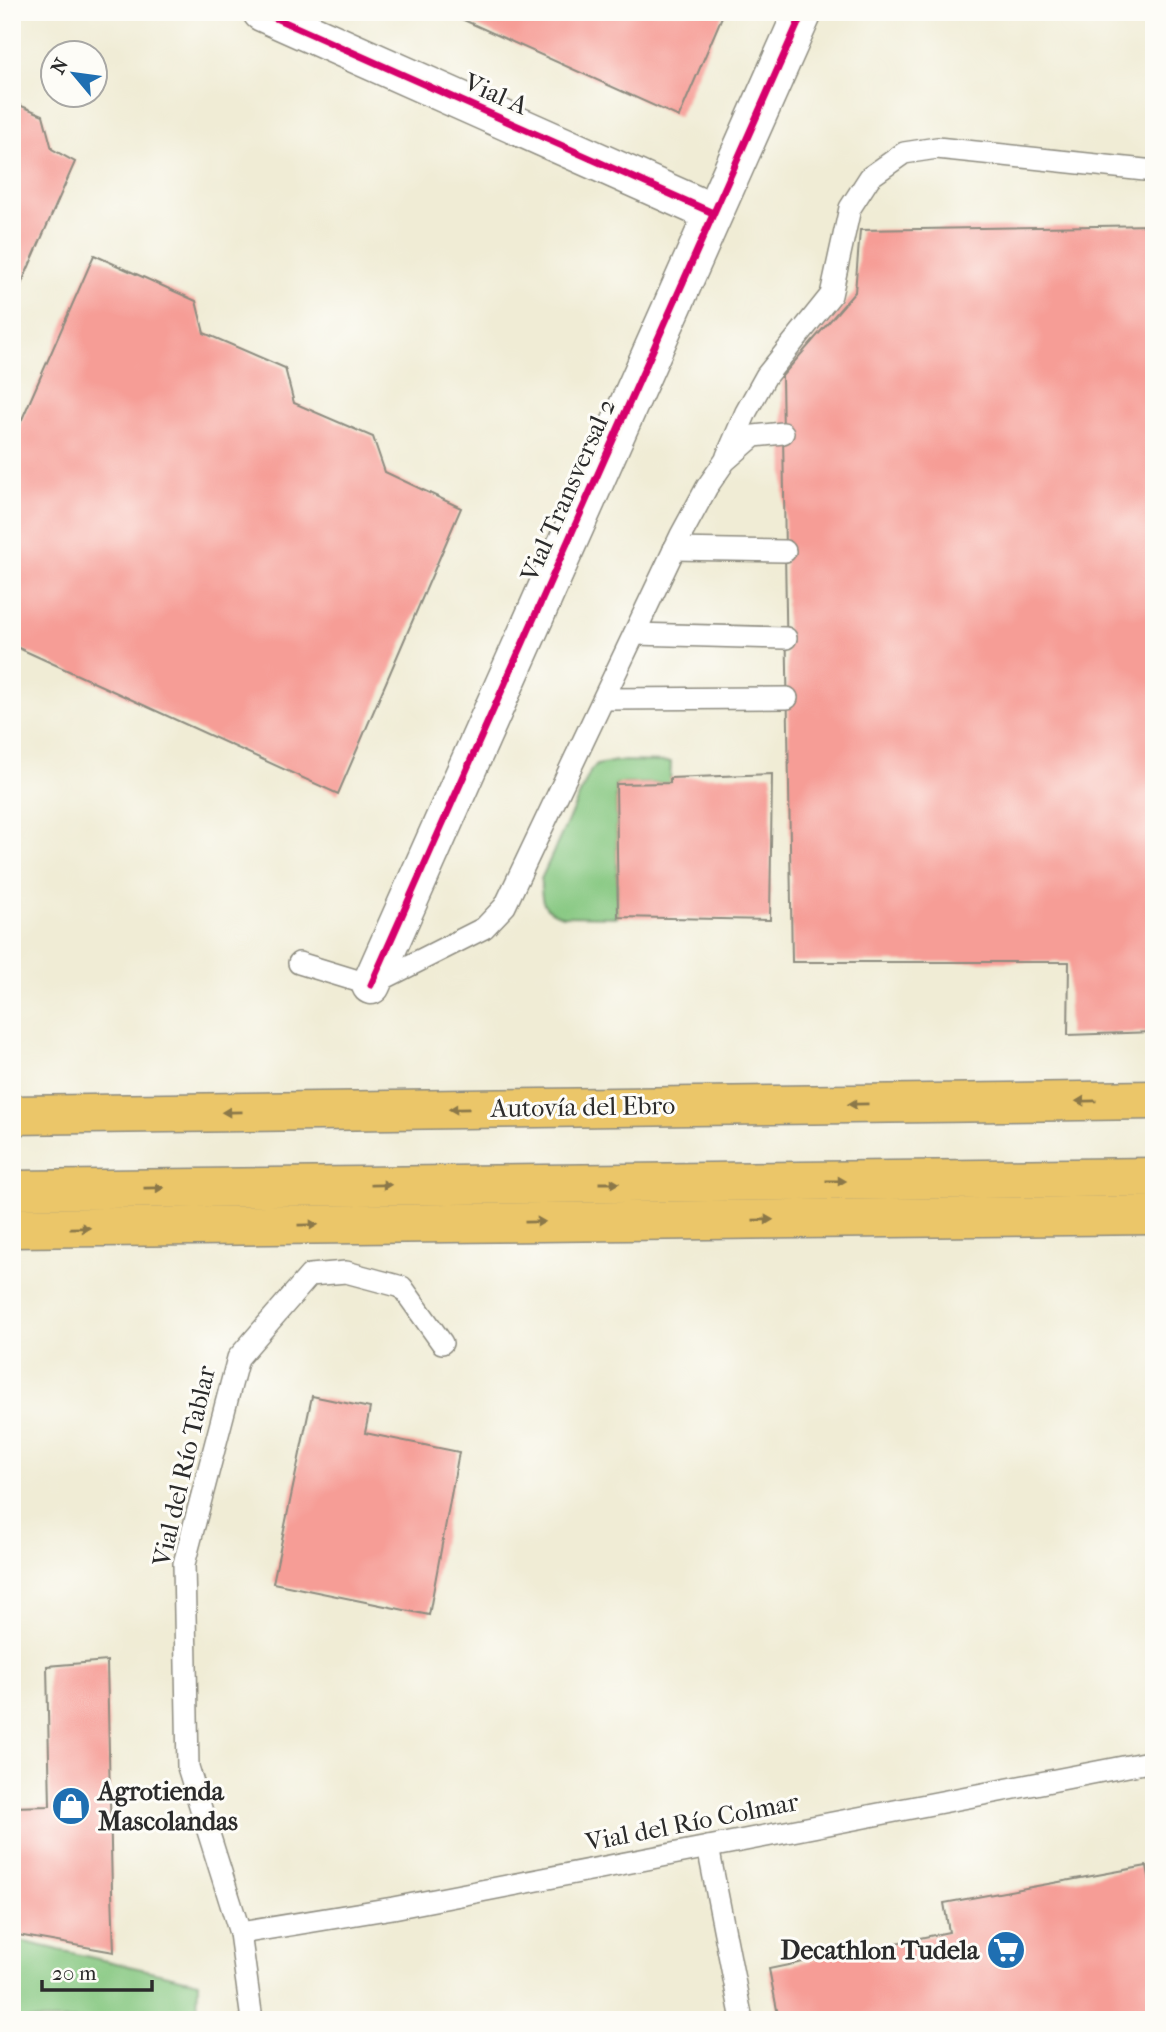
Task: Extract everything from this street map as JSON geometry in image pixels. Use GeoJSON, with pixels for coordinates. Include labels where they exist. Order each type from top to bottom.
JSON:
{"type":"FeatureCollection","features":[{"type":"Feature","properties":{"kind":"highway","name":"Autovía del Ebro"},"geometry":{"type":"LineString","coordinates":[[12,1115],[1154,1100]]}},
{"type":"Feature","properties":{"kind":"highway"},"geometry":{"type":"LineString","coordinates":[[12,1190],[1154,1177]]}},
{"type":"Feature","properties":{"kind":"highway"},"geometry":{"type":"LineString","coordinates":[[12,1228],[1154,1214]]}},
{"type":"Feature","properties":{"kind":"street","name":"Vial A"},"geometry":{"type":"LineString","coordinates":[[262,12],[713,214]]}},
{"type":"Feature","properties":{"kind":"street","name":"Vial Transversal 2"},"geometry":{"type":"LineString","coordinates":[[371,985],[803,12]]}},
{"type":"Feature","properties":{"kind":"lane"},"geometry":{"type":"LineString","coordinates":[[299,963],[371,985],[484,928],[505,905],[674,549],[707,487],[725,461],[746,412],[766,376],[831,295],[850,208],[870,177],[904,153],[937,148],[1154,171]]}},
{"type":"Feature","properties":{"kind":"lane"},"geometry":{"type":"LineString","coordinates":[[725,461],[754,436],[783,433]]}},
{"type":"Feature","properties":{"kind":"lane"},"geometry":{"type":"LineString","coordinates":[[674,549],[785,551]]}},
{"type":"Feature","properties":{"kind":"lane"},"geometry":{"type":"LineString","coordinates":[[635,634],[786,638]]}},
{"type":"Feature","properties":{"kind":"lane"},"geometry":{"type":"LineString","coordinates":[[604,699],[787,698]]}},
{"type":"Feature","properties":{"kind":"lane","name":"Vial del Río Tablar"},"geometry":{"type":"LineString","coordinates":[[252,2020],[240,1933],[188,1767],[184,1564],[238,1358],[310,1275],[346,1272],[402,1287],[442,1343]]}},
{"type":"Feature","properties":{"kind":"lane","name":"Vial del Río Colmar"},"geometry":{"type":"LineString","coordinates":[[240,1933],[393,1908],[1154,1761]]}},
{"type":"Feature","properties":{"kind":"lane"},"geometry":{"type":"LineString","coordinates":[[708,1847],[742,2020]]}},
{"type":"Feature","properties":{"kind":"green space"},"geometry":{"type":"Polygon","coordinates":[[[616,761],[671,762],[670,783],[616,784],[618,917],[562,916],[549,910],[543,902],[541,879],[591,770],[597,765],[616,761]]]}},
{"type":"Feature","properties":{"kind":"green space"},"geometry":{"type":"Polygon","coordinates":[[[12,1939],[198,1982],[197,2020],[12,2020],[12,1939]]]}},
{"type":"Feature","properties":{"kind":"building"},"geometry":{"type":"Polygon","coordinates":[[[446,12],[724,12],[679,117],[446,12]]]}},
{"type":"Feature","properties":{"kind":"building"},"geometry":{"type":"Polygon","coordinates":[[[12,102],[43,115],[52,149],[75,162],[12,305],[12,102]]]}},
{"type":"Feature","properties":{"kind":"building"},"geometry":{"type":"Polygon","coordinates":[[[1154,225],[1154,1032],[1068,1035],[1069,962],[792,962],[782,376],[855,292],[860,230],[1154,225]]]}},
{"type":"Feature","properties":{"kind":"building"},"geometry":{"type":"Polygon","coordinates":[[[94,255],[196,301],[204,333],[285,368],[294,403],[373,437],[385,472],[461,508],[338,794],[12,645],[12,442],[94,255]]]}},
{"type":"Feature","properties":{"kind":"building"},"geometry":{"type":"Polygon","coordinates":[[[772,774],[770,920],[618,917],[616,784],[670,783],[670,778],[772,774]]]}},
{"type":"Feature","properties":{"kind":"building"},"geometry":{"type":"Polygon","coordinates":[[[312,1396],[370,1408],[365,1433],[459,1452],[429,1615],[273,1583],[312,1396]]]}},
{"type":"Feature","properties":{"kind":"building","name":"Agrotienda Mascolandas"},"geometry":{"type":"Polygon","coordinates":[[[107,1661],[114,1952],[12,1934],[12,1807],[50,1806],[47,1666],[107,1661]]]}},
{"type":"Feature","properties":{"kind":"building","name":"Decathlon Tudela"},"geometry":{"type":"Polygon","coordinates":[[[1147,1866],[1154,1902],[1154,2015],[1148,2016],[1148,2020],[779,2020],[769,1969],[949,1932],[944,1903],[1147,1866]]]}},
{"type":"Feature","properties":{"kind":"cycle path"},"geometry":{"type":"LineString","coordinates":[[262,12],[713,213]]}},
{"type":"Feature","properties":{"kind":"cycle path"},"geometry":{"type":"LineString","coordinates":[[371,985],[803,12]]}},
{"type":"Feature","properties":{"kind":"place","name":"Agrotienda Mascolandas"},"geometry":{"type":"Point","coordinates":[71,1806]}},
{"type":"Feature","properties":{"kind":"place","name":"Decathlon Tudela"},"geometry":{"type":"Point","coordinates":[1006,1950]}}]}
